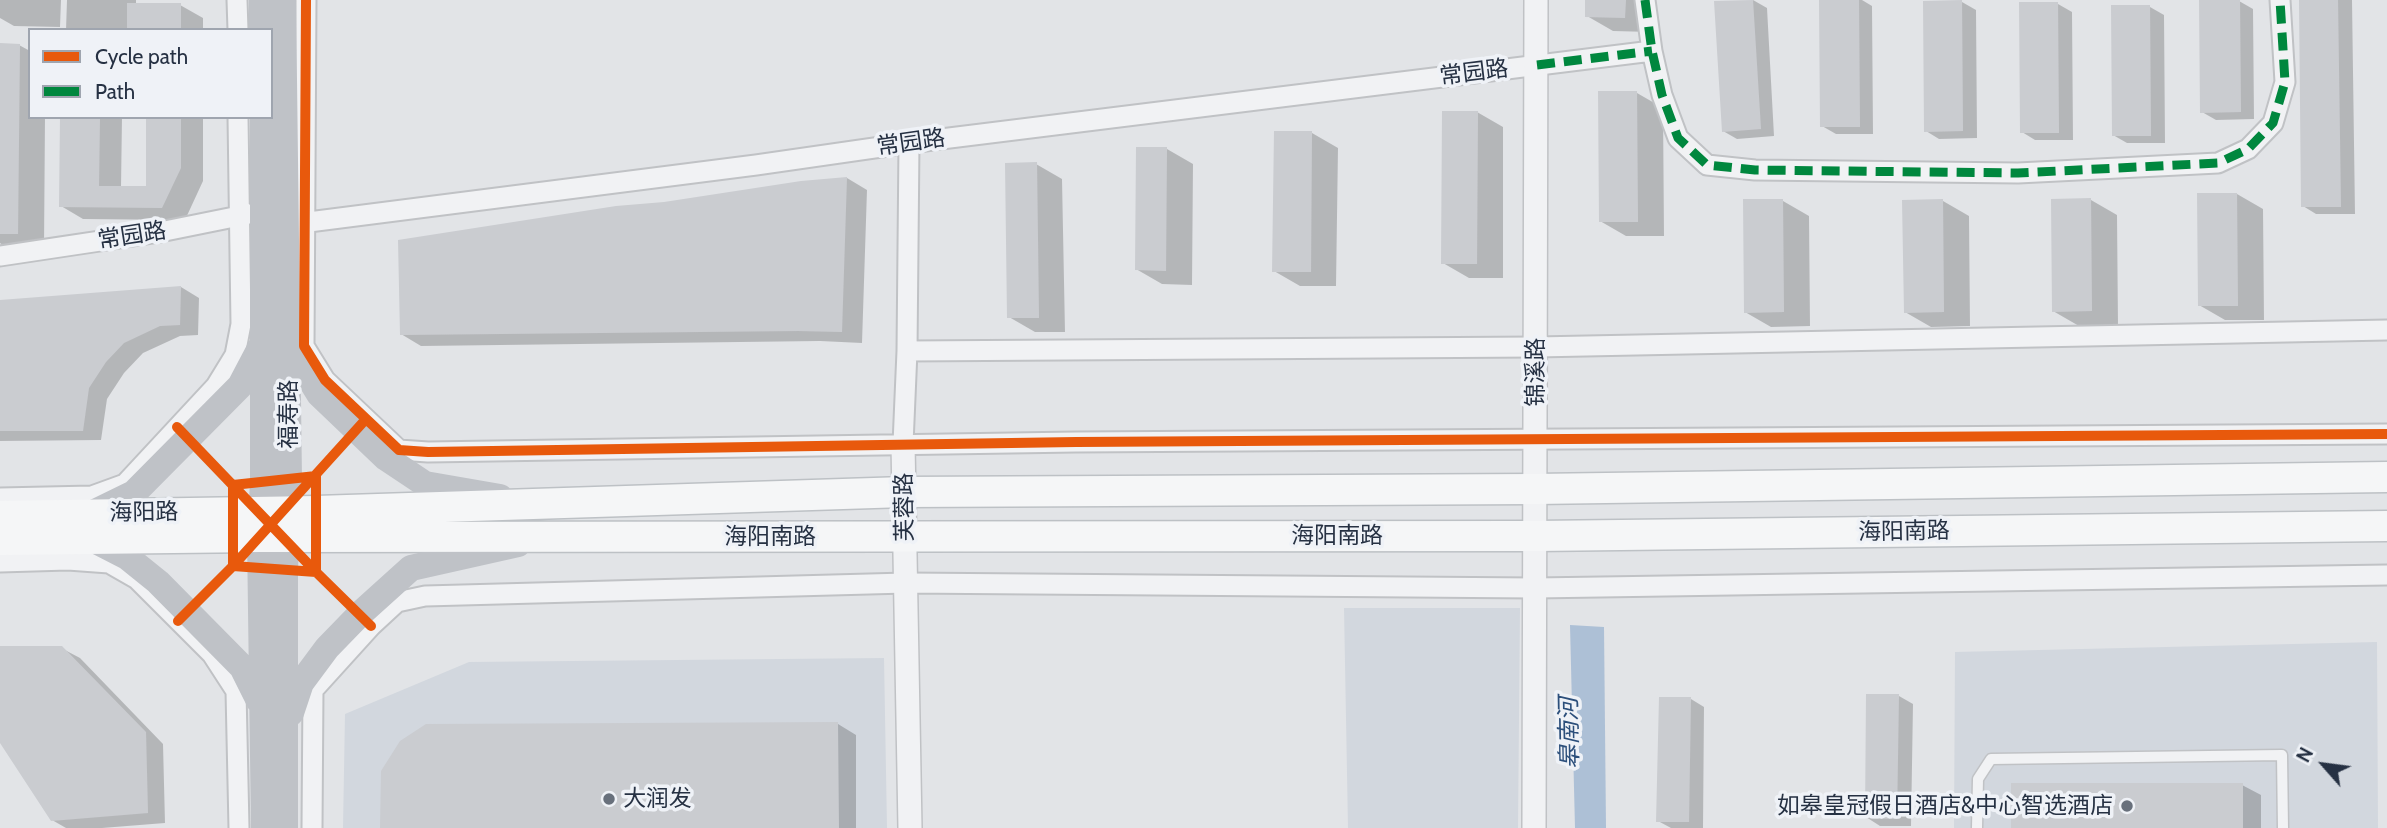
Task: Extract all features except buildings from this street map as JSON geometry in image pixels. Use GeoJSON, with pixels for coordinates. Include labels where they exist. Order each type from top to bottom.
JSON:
{"type":"FeatureCollection","features":[{"type":"Feature","properties":{"kind":"main road"},"geometry":{"type":"LineString","coordinates":[[262,0],[262,28]]}},
{"type":"Feature","properties":{"kind":"main road","name":"福寿路"},"geometry":{"type":"LineString","coordinates":[[283,0],[274,218],[274,524],[285,731],[285,828]]}},
{"type":"Feature","properties":{"kind":"main road","name":"福寿路"},"geometry":{"type":"LineString","coordinates":[[263,119],[274,218]]}},
{"type":"Feature","properties":{"kind":"main road"},"geometry":{"type":"LineString","coordinates":[[262,708],[242,667],[158,582],[91,527],[134,493],[240,386],[275,344],[318,394],[386,458],[425,484],[537,504]]}},
{"type":"Feature","properties":{"kind":"main road","name":"海阳南路"},"geometry":{"type":"LineString","coordinates":[[274,524],[537,504],[905,492],[1535,489],[2387,477]]}},
{"type":"Feature","properties":{"kind":"main road","name":"海阳路"},"geometry":{"type":"LineString","coordinates":[[0,516],[91,527]]}},
{"type":"Feature","properties":{"kind":"main road","name":"福寿路"},"geometry":{"type":"LineString","coordinates":[[264,828],[262,708],[274,524]]}},
{"type":"Feature","properties":{"kind":"main road","name":"海阳南路"},"geometry":{"type":"LineString","coordinates":[[274,524],[545,537],[1536,536],[2387,526]]}},
{"type":"Feature","properties":{"kind":"main road","name":"海阳路"},"geometry":{"type":"LineString","coordinates":[[0,540],[91,527],[274,524]]}},
{"type":"Feature","properties":{"kind":"main road"},"geometry":{"type":"LineString","coordinates":[[285,731],[301,683],[321,657],[360,614],[411,568],[545,537]]}},
{"type":"Feature","properties":{"kind":"street"},"geometry":{"type":"LineString","coordinates":[[237,0],[238,28]]}},
{"type":"Feature","properties":{"kind":"street"},"geometry":{"type":"LineString","coordinates":[[0,498],[92,496],[125,484],[216,386],[235,355],[241,324],[274,218],[306,0]]}},
{"type":"Feature","properties":{"kind":"street","name":"锦溪路"},"geometry":{"type":"LineString","coordinates":[[1534,828],[1536,0]]}},
{"type":"Feature","properties":{"kind":"street"},"geometry":{"type":"LineString","coordinates":[[1645,0],[1662,95],[1678,138],[1707,165],[1755,170],[1992,173],[2218,163],[2248,149],[2273,123],[2285,82],[2280,0]]}},
{"type":"Feature","properties":{"kind":"street","name":"常园路"},"geometry":{"type":"LineString","coordinates":[[0,256],[160,232],[756,165],[909,143],[1652,51]]}},
{"type":"Feature","properties":{"kind":"street"},"geometry":{"type":"LineString","coordinates":[[240,119],[274,218],[304,346],[325,380],[399,450],[428,452],[903,444],[2387,433]]}},
{"type":"Feature","properties":{"kind":"street","name":"芙蓉路"},"geometry":{"type":"LineString","coordinates":[[909,143],[907,351],[903,444],[910,828]]}},
{"type":"Feature","properties":{"kind":"street"},"geometry":{"type":"LineString","coordinates":[[907,351],[1536,346],[2387,330]]}},
{"type":"Feature","properties":{"kind":"street"},"geometry":{"type":"LineString","coordinates":[[0,562],[68,560],[109,563],[137,579],[212,654],[236,691],[239,828]]}},
{"type":"Feature","properties":{"kind":"street"},"geometry":{"type":"LineString","coordinates":[[312,828],[313,690],[397,602],[425,596],[906,583],[1535,588],[2387,575]]}},
{"type":"Feature","properties":{"kind":"lane"},"geometry":{"type":"LineString","coordinates":[[1977,828],[1978,779],[1991,759],[2282,755],[2283,828]]}},
{"type":"Feature","properties":{"kind":"shaded area"},"geometry":{"type":"Polygon","coordinates":[[[1344,608],[1520,608],[1518,828],[1348,828],[1344,608]]]}},
{"type":"Feature","properties":{"kind":"shaded area"},"geometry":{"type":"Polygon","coordinates":[[[2377,642],[2378,828],[1954,828],[1955,652],[2377,642]]]}},
{"type":"Feature","properties":{"kind":"shaded area"},"geometry":{"type":"Polygon","coordinates":[[[884,658],[887,828],[343,828],[345,714],[469,662],[884,658]]]}},
{"type":"Feature","properties":{"kind":"water"},"geometry":{"type":"Polygon","coordinates":[[[1570,625],[1604,627],[1606,828],[1575,828],[1570,625]]]}},
{"type":"Feature","properties":{"kind":"marked path"},"geometry":{"type":"LineString","coordinates":[[1645,0],[1662,95],[1678,138],[1707,165],[1755,170],[2018,173],[2218,163],[2248,149],[2273,123],[2285,82],[2280,0]]}},
{"type":"Feature","properties":{"kind":"marked path"},"geometry":{"type":"LineString","coordinates":[[1537,65],[1652,51]]}},
{"type":"Feature","properties":{"kind":"cycle path"},"geometry":{"type":"LineString","coordinates":[[306,0],[304,346],[325,380],[399,450],[428,452],[1076,442],[2387,434]]}},
{"type":"Feature","properties":{"kind":"cycle path"},"geometry":{"type":"LineString","coordinates":[[178,621],[233,566],[366,419]]}},
{"type":"Feature","properties":{"kind":"cycle path"},"geometry":{"type":"LineString","coordinates":[[177,427],[371,626]]}},
{"type":"Feature","properties":{"kind":"cycle path"},"geometry":{"type":"LineString","coordinates":[[316,476],[316,572],[233,566],[233,485],[316,476]]}},
{"type":"Feature","properties":{"kind":"place","name":"大润发"},"geometry":{"type":"Point","coordinates":[609,799]}},
{"type":"Feature","properties":{"kind":"place","name":"如皋皇冠假日酒店&中心智选酒店"},"geometry":{"type":"Point","coordinates":[2127,806]}},
{"type":"Feature","properties":{"kind":"water label","name":"皋南河"},"geometry":{"type":"Point","coordinates":[1570,733]}}]}
